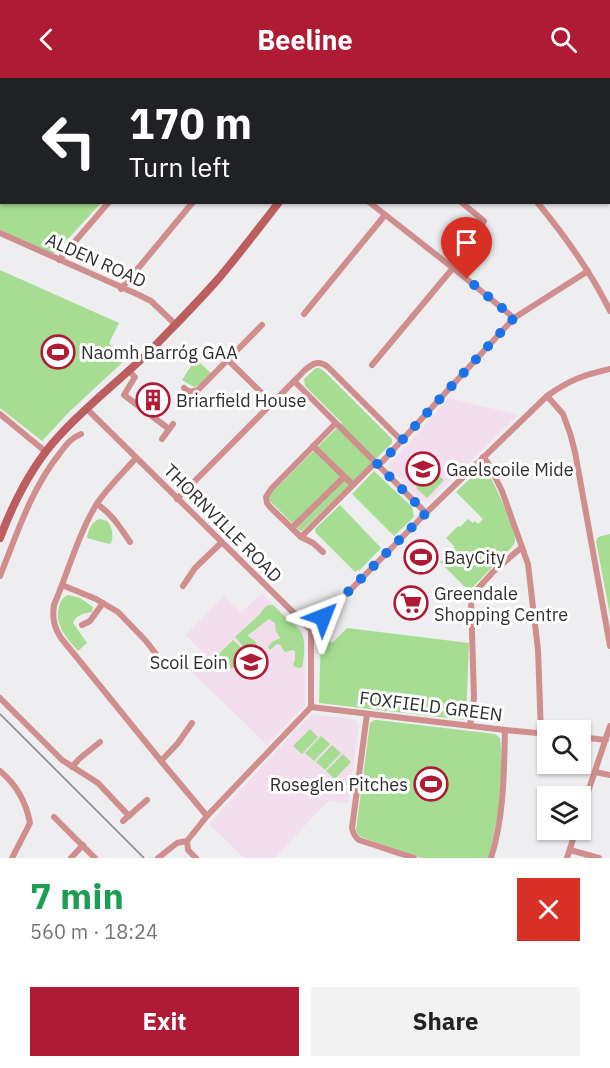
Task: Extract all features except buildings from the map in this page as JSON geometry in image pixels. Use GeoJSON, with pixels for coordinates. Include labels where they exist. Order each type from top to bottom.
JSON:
{"type":"FeatureCollection","features":[{"type":"Feature","properties":{"kind":"main road"},"geometry":{"type":"LineString","coordinates":[[0,538],[14,503],[28,478],[58,437],[202,297],[277,204]]}},
{"type":"Feature","properties":{"kind":"street"},"geometry":{"type":"LineString","coordinates":[[59,260],[107,204]]}},
{"type":"Feature","properties":{"kind":"street"},"geometry":{"type":"LineString","coordinates":[[121,289],[191,204]]}},
{"type":"Feature","properties":{"kind":"street"},"geometry":{"type":"LineString","coordinates":[[372,204],[514,318]]}},
{"type":"Feature","properties":{"kind":"street"},"geometry":{"type":"LineString","coordinates":[[463,204],[484,221],[478,230]]}},
{"type":"Feature","properties":{"kind":"street"},"geometry":{"type":"LineString","coordinates":[[539,204],[588,271],[610,312]]}},
{"type":"Feature","properties":{"kind":"street"},"geometry":{"type":"LineString","coordinates":[[304,314],[384,214]]}},
{"type":"Feature","properties":{"kind":"street","name":"ALDEN ROAD"},"geometry":{"type":"LineString","coordinates":[[0,233],[151,302],[175,324]]}},
{"type":"Feature","properties":{"kind":"street"},"geometry":{"type":"LineString","coordinates":[[372,365],[453,268]]}},
{"type":"Feature","properties":{"kind":"street"},"geometry":{"type":"LineString","coordinates":[[301,537],[373,465],[382,462],[514,318],[588,271]]}},
{"type":"Feature","properties":{"kind":"street"},"geometry":{"type":"LineString","coordinates":[[184,388],[188,392],[199,389],[262,325]]}},
{"type":"Feature","properties":{"kind":"street"},"geometry":{"type":"LineString","coordinates":[[228,360],[273,404]]}},
{"type":"Feature","properties":{"kind":"street"},"geometry":{"type":"LineString","coordinates":[[177,499],[294,381],[311,365],[320,362],[324,363],[402,441]]}},
{"type":"Feature","properties":{"kind":"street"},"geometry":{"type":"LineString","coordinates":[[158,858],[177,843],[187,841],[207,816],[311,707],[310,630],[547,396],[563,384],[585,375],[610,369]]}},
{"type":"Feature","properties":{"kind":"street"},"geometry":{"type":"LineString","coordinates":[[128,370],[135,377],[124,395],[171,427],[162,439]]}},
{"type":"Feature","properties":{"kind":"street"},"geometry":{"type":"LineString","coordinates":[[294,381],[426,513]]}},
{"type":"Feature","properties":{"kind":"street"},"geometry":{"type":"LineString","coordinates":[[547,396],[563,414],[575,452],[610,646]]}},
{"type":"Feature","properties":{"kind":"street","name":"THORNVILLE ROAD"},"geometry":{"type":"LineString","coordinates":[[86,408],[310,630]]}},
{"type":"Feature","properties":{"kind":"street"},"geometry":{"type":"LineString","coordinates":[[0,414],[46,452]]}},
{"type":"Feature","properties":{"kind":"street"},"geometry":{"type":"LineString","coordinates":[[323,552],[313,543],[301,537],[270,507],[266,497],[271,489],[335,424]]}},
{"type":"Feature","properties":{"kind":"street"},"geometry":{"type":"LineString","coordinates":[[0,576],[38,484],[71,439],[81,434]]}},
{"type":"Feature","properties":{"kind":"street"},"geometry":{"type":"LineString","coordinates":[[314,446],[353,485]]}},
{"type":"Feature","properties":{"kind":"street"},"geometry":{"type":"LineString","coordinates":[[483,457],[502,491],[528,564],[543,720]]}},
{"type":"Feature","properties":{"kind":"street"},"geometry":{"type":"LineString","coordinates":[[136,458],[97,504],[82,534],[54,605],[52,615],[54,627],[207,816]]}},
{"type":"Feature","properties":{"kind":"street"},"geometry":{"type":"LineString","coordinates":[[292,528],[344,477]]}},
{"type":"Feature","properties":{"kind":"street"},"geometry":{"type":"LineString","coordinates":[[97,504],[119,524],[129,542]]}},
{"type":"Feature","properties":{"kind":"street"},"geometry":{"type":"LineString","coordinates":[[7,520],[20,525]]}},
{"type":"Feature","properties":{"kind":"street"},"geometry":{"type":"LineString","coordinates":[[183,586],[195,568],[221,543]]}},
{"type":"Feature","properties":{"kind":"street"},"geometry":{"type":"LineString","coordinates":[[470,726],[474,698],[471,598],[493,572],[522,547]]}},
{"type":"Feature","properties":{"kind":"street"},"geometry":{"type":"LineString","coordinates":[[62,585],[118,612],[146,640],[156,654]]}},
{"type":"Feature","properties":{"kind":"street"},"geometry":{"type":"LineString","coordinates":[[82,625],[90,621],[103,603]]}},
{"type":"Feature","properties":{"kind":"street"},"geometry":{"type":"LineString","coordinates":[[0,698],[62,760],[98,783],[129,816]]}},
{"type":"Feature","properties":{"kind":"street","name":"FOXFIELD GREEN"},"geometry":{"type":"LineString","coordinates":[[311,707],[537,732]]}},
{"type":"Feature","properties":{"kind":"street"},"geometry":{"type":"LineString","coordinates":[[367,714],[353,832],[359,840],[414,858]]}},
{"type":"Feature","properties":{"kind":"street"},"geometry":{"type":"LineString","coordinates":[[161,761],[192,723]]}},
{"type":"Feature","properties":{"kind":"street"},"geometry":{"type":"LineString","coordinates":[[590,786],[610,726]]}},
{"type":"Feature","properties":{"kind":"street"},"geometry":{"type":"LineString","coordinates":[[491,858],[501,812],[505,730]]}},
{"type":"Feature","properties":{"kind":"street"},"geometry":{"type":"LineString","coordinates":[[591,738],[606,740]]}},
{"type":"Feature","properties":{"kind":"street"},"geometry":{"type":"LineString","coordinates":[[72,767],[100,742]]}},
{"type":"Feature","properties":{"kind":"street"},"geometry":{"type":"LineString","coordinates":[[0,771],[19,790],[30,823],[12,858]]}},
{"type":"Feature","properties":{"kind":"street"},"geometry":{"type":"LineString","coordinates":[[595,772],[610,775]]}},
{"type":"Feature","properties":{"kind":"street"},"geometry":{"type":"LineString","coordinates":[[123,821],[147,800]]}},
{"type":"Feature","properties":{"kind":"street"},"geometry":{"type":"LineString","coordinates":[[53,827],[56,819],[95,858]]}},
{"type":"Feature","properties":{"kind":"street"},"geometry":{"type":"LineString","coordinates":[[567,858],[573,840]]}},
{"type":"Feature","properties":{"kind":"street"},"geometry":{"type":"LineString","coordinates":[[187,841],[188,850],[196,858]]}},
{"type":"Feature","properties":{"kind":"street"},"geometry":{"type":"LineString","coordinates":[[71,858],[83,845]]}},
{"type":"Feature","properties":{"kind":"street"},"geometry":{"type":"LineString","coordinates":[[390,858],[393,850]]}},
{"type":"Feature","properties":{"kind":"street"},"geometry":{"type":"LineString","coordinates":[[570,850],[599,858]]}},
{"type":"Feature","properties":{"kind":"shaded area"},"geometry":{"type":"Polygon","coordinates":[[[449,398],[518,415],[428,502],[422,501],[388,466],[449,398]]]}},
{"type":"Feature","properties":{"kind":"shaded area","name":"Scoil Eoin"},"geometry":{"type":"Polygon","coordinates":[[[262,594],[305,633],[305,705],[267,745],[190,670],[205,655],[186,635],[224,596],[241,612],[262,594]]]}},
{"type":"Feature","properties":{"kind":"shaded area"},"geometry":{"type":"Polygon","coordinates":[[[312,715],[350,718],[357,721],[359,726],[348,803],[331,801],[326,803],[275,858],[244,858],[209,824],[312,715]]]}},
{"type":"Feature","properties":{"kind":"green space"},"geometry":{"type":"Polygon","coordinates":[[[0,204],[100,204],[55,253],[0,230],[0,204]]]}},
{"type":"Feature","properties":{"kind":"green space","name":"Naomh Barróg GAA"},"geometry":{"type":"Polygon","coordinates":[[[0,270],[119,323],[109,343],[125,360],[70,411],[42,441],[0,408],[0,270]]]}},
{"type":"Feature","properties":{"kind":"green space"},"geometry":{"type":"Polygon","coordinates":[[[199,362],[211,373],[200,385],[194,387],[182,380],[193,363],[199,362]]]}},
{"type":"Feature","properties":{"kind":"green space"},"geometry":{"type":"Polygon","coordinates":[[[316,368],[325,372],[392,439],[392,443],[300,531],[269,498],[272,492],[342,423],[305,386],[304,379],[316,368]]]}},
{"type":"Feature","properties":{"kind":"green space"},"geometry":{"type":"Polygon","coordinates":[[[480,469],[487,471],[504,505],[512,525],[515,541],[469,591],[440,562],[455,547],[446,538],[458,526],[460,527],[468,519],[478,524],[483,519],[456,492],[480,469]]]}},
{"type":"Feature","properties":{"kind":"green space"},"geometry":{"type":"Polygon","coordinates":[[[433,470],[444,480],[427,498],[416,488],[433,470]]]}},
{"type":"Feature","properties":{"kind":"green space"},"geometry":{"type":"Polygon","coordinates":[[[374,471],[412,507],[414,517],[394,536],[352,494],[374,471]]]}},
{"type":"Feature","properties":{"kind":"green space"},"geometry":{"type":"Polygon","coordinates":[[[340,505],[381,548],[359,571],[355,572],[316,533],[315,529],[340,505]]]}},
{"type":"Feature","properties":{"kind":"green space"},"geometry":{"type":"Polygon","coordinates":[[[100,519],[107,521],[111,528],[112,537],[109,544],[87,538],[91,526],[100,519]]]}},
{"type":"Feature","properties":{"kind":"green space"},"geometry":{"type":"Polygon","coordinates":[[[610,534],[610,615],[596,541],[598,537],[610,534]]]}},
{"type":"Feature","properties":{"kind":"green space"},"geometry":{"type":"Polygon","coordinates":[[[68,595],[80,598],[93,607],[92,612],[81,615],[73,623],[87,643],[78,651],[62,631],[58,620],[60,603],[68,595]]]}},
{"type":"Feature","properties":{"kind":"green space"},"geometry":{"type":"Polygon","coordinates":[[[269,605],[273,605],[303,635],[302,667],[293,665],[295,651],[285,652],[277,644],[270,650],[268,647],[272,642],[280,638],[275,623],[269,619],[248,635],[256,642],[255,652],[247,651],[235,637],[269,605]]]}},
{"type":"Feature","properties":{"kind":"green space"},"geometry":{"type":"Polygon","coordinates":[[[347,628],[469,643],[466,720],[319,703],[321,633],[332,643],[347,628]]]}},
{"type":"Feature","properties":{"kind":"green space"},"geometry":{"type":"Polygon","coordinates":[[[233,640],[247,653],[232,669],[218,655],[233,640]]]}},
{"type":"Feature","properties":{"kind":"green space","name":"Roseglen Pitches"},"geometry":{"type":"Polygon","coordinates":[[[374,720],[495,734],[500,738],[502,767],[500,798],[488,858],[421,858],[361,837],[357,833],[370,723],[374,720]]]}},
{"type":"Feature","properties":{"kind":"green space"},"geometry":{"type":"Polygon","coordinates":[[[310,729],[318,737],[302,754],[293,746],[310,729]]]}},
{"type":"Feature","properties":{"kind":"green space"},"geometry":{"type":"Polygon","coordinates":[[[321,736],[330,744],[314,761],[305,753],[321,736]]]}},
{"type":"Feature","properties":{"kind":"green space"},"geometry":{"type":"Polygon","coordinates":[[[332,745],[341,753],[325,770],[316,762],[332,745]]]}},
{"type":"Feature","properties":{"kind":"green space"},"geometry":{"type":"Polygon","coordinates":[[[343,754],[351,762],[335,779],[326,771],[343,754]]]}},
{"type":"Feature","properties":{"kind":"railway"},"geometry":{"type":"LineString","coordinates":[[0,714],[144,858]]}},
{"type":"Feature","properties":{"kind":"place","name":"Naomh Barróg GAA"},"geometry":{"type":"Point","coordinates":[58,352]}},
{"type":"Feature","properties":{"kind":"place","name":"Briarfield House"},"geometry":{"type":"Point","coordinates":[153,400]}},
{"type":"Feature","properties":{"kind":"place","name":"Gaelscoile Mide"},"geometry":{"type":"Point","coordinates":[423,469]}},
{"type":"Feature","properties":{"kind":"place","name":"BayCity"},"geometry":{"type":"Point","coordinates":[421,557]}},
{"type":"Feature","properties":{"kind":"place","name":"Greendale Shopping Centre"},"geometry":{"type":"Point","coordinates":[411,603]}},
{"type":"Feature","properties":{"kind":"place","name":"Scoil Eoin"},"geometry":{"type":"Point","coordinates":[251,662]}},
{"type":"Feature","properties":{"kind":"place","name":"Roseglen Pitches"},"geometry":{"type":"Point","coordinates":[431,784]}},
{"type":"Feature","properties":{"kind":"route"},"geometry":{"type":"LineString","coordinates":[[323,617],[426,513],[377,464],[382,462],[514,318],[467,279]]}}]}
